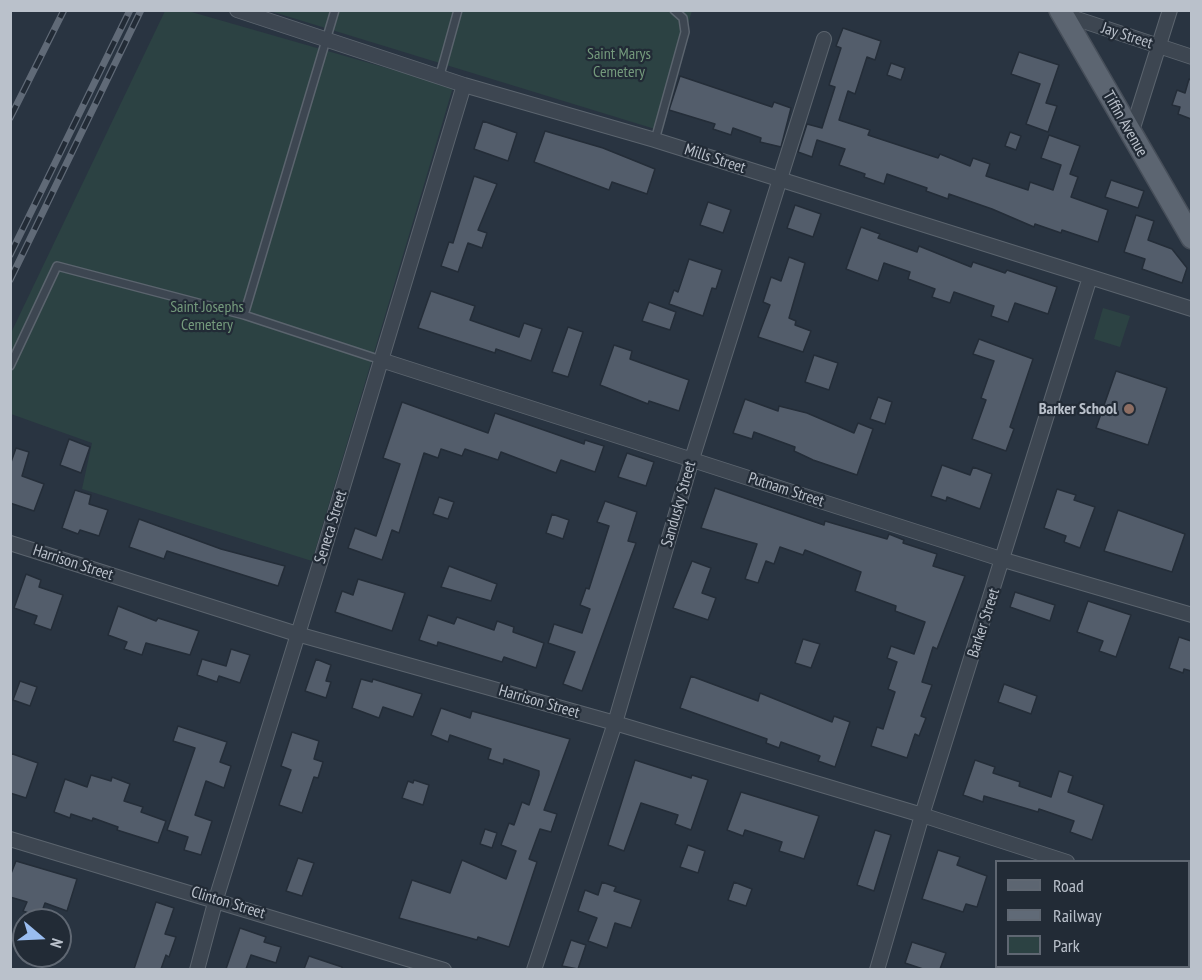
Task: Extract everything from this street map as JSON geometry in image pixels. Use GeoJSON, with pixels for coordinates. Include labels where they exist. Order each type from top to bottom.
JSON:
{"type":"FeatureCollection","features":[{"type":"Feature","properties":{"kind":"main road","name":"Tiffin Avenue"},"geometry":{"type":"LineString","coordinates":[[1061,12],[1191,238]]}},
{"type":"Feature","properties":{"kind":"street","name":"Mills Street"},"geometry":{"type":"LineString","coordinates":[[237,10],[440,75],[464,85],[655,140],[1191,309]]}},
{"type":"Feature","properties":{"kind":"street"},"geometry":{"type":"LineString","coordinates":[[1131,135],[1170,10]]}},
{"type":"Feature","properties":{"kind":"street","name":"Jay Street"},"geometry":{"type":"LineString","coordinates":[[1061,12],[1191,57]]}},
{"type":"Feature","properties":{"kind":"street","name":"Sandusky Street"},"geometry":{"type":"LineString","coordinates":[[534,969],[615,723],[692,459],[824,39]]}},
{"type":"Feature","properties":{"kind":"street","name":"Seneca Street"},"geometry":{"type":"LineString","coordinates":[[197,969],[216,899],[464,85]]}},
{"type":"Feature","properties":{"kind":"street","name":"Barker Street"},"geometry":{"type":"LineString","coordinates":[[877,969],[922,815],[1004,560],[1090,277]]}},
{"type":"Feature","properties":{"kind":"street","name":"Putnam Street"},"geometry":{"type":"LineString","coordinates":[[381,360],[1004,560],[1191,615]]}},
{"type":"Feature","properties":{"kind":"street","name":"Harrison Street"},"geometry":{"type":"LineString","coordinates":[[10,543],[297,634],[615,723],[1064,860]]}},
{"type":"Feature","properties":{"kind":"street","name":"Clinton Street"},"geometry":{"type":"LineString","coordinates":[[10,839],[444,969]]}},
{"type":"Feature","properties":{"kind":"lane"},"geometry":{"type":"LineString","coordinates":[[244,315],[328,40],[335,10]]}},
{"type":"Feature","properties":{"kind":"lane"},"geometry":{"type":"LineString","coordinates":[[440,75],[458,10]]}},
{"type":"Feature","properties":{"kind":"lane"},"geometry":{"type":"LineString","coordinates":[[655,140],[685,32],[683,18],[674,10]]}},
{"type":"Feature","properties":{"kind":"lane"},"geometry":{"type":"LineString","coordinates":[[10,366],[57,266],[244,315],[381,360]]}},
{"type":"Feature","properties":{"kind":"green space","name":"Saint Josephs Cemetery"},"geometry":{"type":"Polygon","coordinates":[[[165,11],[188,11],[453,87],[312,561],[82,489],[92,443],[11,414],[10,335],[165,11]]]}},
{"type":"Feature","properties":{"kind":"green space","name":"Saint Marys Cemetery"},"geometry":{"type":"Polygon","coordinates":[[[270,11],[692,11],[655,129],[270,11]]]}},
{"type":"Feature","properties":{"kind":"green space"},"geometry":{"type":"Polygon","coordinates":[[[1103,308],[1130,316],[1120,347],[1094,339],[1103,308]]]}},
{"type":"Feature","properties":{"kind":"building"},"geometry":{"type":"Polygon","coordinates":[[[843,28],[881,41],[875,60],[867,57],[855,94],[848,91],[839,120],[870,130],[868,135],[938,158],[940,154],[970,166],[973,158],[990,164],[986,176],[1028,190],[1030,182],[1053,190],[1061,165],[1041,158],[1049,135],[1080,146],[1070,174],[1078,177],[1071,197],[1108,210],[1098,242],[1062,230],[1061,233],[1035,224],[1034,227],[949,194],[948,199],[926,191],[927,188],[887,174],[884,184],[864,177],[865,174],[839,165],[845,149],[817,140],[812,157],[798,152],[807,124],[822,128],[835,87],[829,85],[841,48],[836,46],[843,28]]]}},
{"type":"Feature","properties":{"kind":"building"},"geometry":{"type":"Polygon","coordinates":[[[1019,52],[1059,65],[1046,103],[1057,106],[1048,132],[1026,124],[1040,84],[1011,74],[1019,52]]]}},
{"type":"Feature","properties":{"kind":"building"},"geometry":{"type":"Polygon","coordinates":[[[891,63],[905,68],[901,80],[887,75],[891,63]]]}},
{"type":"Feature","properties":{"kind":"building"},"geometry":{"type":"Polygon","coordinates":[[[680,76],[772,107],[774,102],[791,108],[781,147],[760,142],[761,138],[733,128],[731,135],[713,129],[715,124],[669,110],[680,76]]]}},
{"type":"Feature","properties":{"kind":"building"},"geometry":{"type":"Polygon","coordinates":[[[1189,79],[1191,80],[1191,119],[1178,114],[1180,107],[1172,105],[1177,90],[1185,93],[1189,79]]]}},
{"type":"Feature","properties":{"kind":"building"},"geometry":{"type":"Polygon","coordinates":[[[483,121],[517,133],[508,161],[474,149],[483,121]]]}},
{"type":"Feature","properties":{"kind":"building"},"geometry":{"type":"Polygon","coordinates":[[[545,131],[603,148],[655,169],[647,194],[612,182],[609,190],[534,162],[545,131]]]}},
{"type":"Feature","properties":{"kind":"building"},"geometry":{"type":"Polygon","coordinates":[[[1010,132],[1021,136],[1016,150],[1005,146],[1010,132]]]}},
{"type":"Feature","properties":{"kind":"building"},"geometry":{"type":"Polygon","coordinates":[[[474,176],[497,184],[478,230],[487,233],[482,248],[468,243],[458,272],[441,266],[449,242],[453,243],[474,176]]]}},
{"type":"Feature","properties":{"kind":"building"},"geometry":{"type":"Polygon","coordinates":[[[1111,180],[1144,191],[1138,208],[1105,197],[1111,180]]]}},
{"type":"Feature","properties":{"kind":"building"},"geometry":{"type":"Polygon","coordinates":[[[708,202],[731,210],[723,233],[700,225],[708,202]]]}},
{"type":"Feature","properties":{"kind":"building"},"geometry":{"type":"Polygon","coordinates":[[[795,205],[821,214],[813,237],[787,228],[795,205]]]}},
{"type":"Feature","properties":{"kind":"building"},"geometry":{"type":"Polygon","coordinates":[[[1136,215],[1154,221],[1148,240],[1172,249],[1187,268],[1182,283],[1142,269],[1145,259],[1124,252],[1136,215]]]}},
{"type":"Feature","properties":{"kind":"building"},"geometry":{"type":"Polygon","coordinates":[[[861,227],[880,234],[878,238],[917,252],[919,246],[971,267],[973,262],[1005,273],[1007,270],[1057,287],[1048,314],[1015,303],[1008,322],[991,316],[994,306],[954,292],[950,303],[932,297],[935,289],[908,279],[910,272],[884,263],[878,281],[846,269],[861,227]]]}},
{"type":"Feature","properties":{"kind":"building"},"geometry":{"type":"Polygon","coordinates":[[[789,257],[805,263],[789,318],[796,321],[795,325],[811,331],[803,352],[758,337],[770,305],[763,302],[771,277],[781,281],[789,257]]]}},
{"type":"Feature","properties":{"kind":"building"},"geometry":{"type":"Polygon","coordinates":[[[689,259],[722,270],[716,289],[712,288],[703,316],[669,304],[674,290],[678,292],[689,259]]]}},
{"type":"Feature","properties":{"kind":"building"},"geometry":{"type":"Polygon","coordinates":[[[431,291],[475,306],[470,320],[519,337],[524,323],[542,329],[531,361],[496,349],[495,353],[418,328],[431,291]]]}},
{"type":"Feature","properties":{"kind":"building"},"geometry":{"type":"Polygon","coordinates":[[[649,302],[676,312],[670,330],[642,321],[649,302]]]}},
{"type":"Feature","properties":{"kind":"building"},"geometry":{"type":"Polygon","coordinates":[[[568,327],[583,332],[568,377],[552,372],[568,327]]]}},
{"type":"Feature","properties":{"kind":"building"},"geometry":{"type":"Polygon","coordinates":[[[979,339],[1033,359],[1010,427],[1014,429],[1006,451],[972,439],[986,400],[981,398],[994,361],[973,354],[979,339]]]}},
{"type":"Feature","properties":{"kind":"building"},"geometry":{"type":"Polygon","coordinates":[[[614,345],[632,351],[630,359],[689,380],[679,411],[649,401],[648,404],[600,385],[614,345]]]}},
{"type":"Feature","properties":{"kind":"building"},"geometry":{"type":"Polygon","coordinates":[[[814,355],[838,363],[829,390],[805,382],[814,355]]]}},
{"type":"Feature","properties":{"kind":"building"},"geometry":{"type":"Polygon","coordinates":[[[1116,371],[1167,388],[1148,445],[1096,428],[1116,371]]]}},
{"type":"Feature","properties":{"kind":"building"},"geometry":{"type":"Polygon","coordinates":[[[878,397],[892,402],[885,424],[870,419],[878,397]]]}},
{"type":"Feature","properties":{"kind":"building"},"geometry":{"type":"Polygon","coordinates":[[[745,399],[778,411],[779,406],[807,413],[854,433],[858,423],[873,429],[857,475],[813,460],[794,451],[795,447],[754,432],[752,439],[733,433],[745,399]]]}},
{"type":"Feature","properties":{"kind":"building"},"geometry":{"type":"Polygon","coordinates":[[[402,402],[488,433],[495,413],[584,444],[585,440],[604,446],[595,472],[561,460],[556,473],[501,452],[498,460],[465,449],[462,456],[441,449],[438,458],[424,453],[399,533],[392,530],[382,560],[348,548],[355,528],[376,536],[400,464],[383,458],[402,402]]]}},
{"type":"Feature","properties":{"kind":"building"},"geometry":{"type":"Polygon","coordinates":[[[69,439],[90,447],[81,473],[60,465],[69,439]]]}},
{"type":"Feature","properties":{"kind":"building"},"geometry":{"type":"Polygon","coordinates":[[[16,448],[29,452],[22,476],[44,484],[34,511],[10,503],[10,465],[16,448]]]}},
{"type":"Feature","properties":{"kind":"building"},"geometry":{"type":"Polygon","coordinates":[[[627,453],[654,462],[646,486],[618,477],[627,453]]]}},
{"type":"Feature","properties":{"kind":"building"},"geometry":{"type":"Polygon","coordinates":[[[942,465],[970,475],[973,467],[992,474],[980,509],[947,497],[946,501],[931,496],[942,465]]]}},
{"type":"Feature","properties":{"kind":"building"},"geometry":{"type":"Polygon","coordinates":[[[715,488],[824,525],[825,521],[887,539],[889,534],[904,540],[903,543],[937,554],[933,566],[965,576],[937,649],[933,647],[922,682],[932,685],[921,716],[926,718],[919,736],[915,734],[907,758],[871,746],[877,727],[883,729],[895,692],[888,689],[897,662],[887,658],[891,646],[914,654],[925,622],[895,611],[896,606],[855,591],[861,572],[805,550],[803,555],[780,547],[774,564],[766,561],[758,583],[745,579],[757,544],[701,528],[715,488]]]}},
{"type":"Feature","properties":{"kind":"building"},"geometry":{"type":"Polygon","coordinates":[[[1057,489],[1076,495],[1074,500],[1095,507],[1080,548],[1064,542],[1066,536],[1044,528],[1057,489]]]}},
{"type":"Feature","properties":{"kind":"building"},"geometry":{"type":"Polygon","coordinates":[[[75,490],[91,495],[89,504],[108,510],[99,536],[80,530],[78,534],[62,528],[75,490]]]}},
{"type":"Feature","properties":{"kind":"building"},"geometry":{"type":"Polygon","coordinates":[[[439,497],[454,502],[448,519],[433,514],[439,497]]]}},
{"type":"Feature","properties":{"kind":"building"},"geometry":{"type":"Polygon","coordinates":[[[605,501],[637,512],[628,541],[636,543],[582,691],[563,684],[575,652],[548,643],[554,624],[582,633],[590,609],[580,605],[586,588],[589,589],[609,526],[597,522],[605,501]]]}},
{"type":"Feature","properties":{"kind":"building"},"geometry":{"type":"Polygon","coordinates":[[[1118,510],[1185,534],[1172,572],[1104,551],[1118,510]]]}},
{"type":"Feature","properties":{"kind":"building"},"geometry":{"type":"Polygon","coordinates":[[[552,514],[569,520],[563,539],[546,533],[552,514]]]}},
{"type":"Feature","properties":{"kind":"building"},"geometry":{"type":"Polygon","coordinates":[[[139,519],[221,549],[285,566],[278,586],[167,551],[164,559],[129,547],[139,519]]]}},
{"type":"Feature","properties":{"kind":"building"},"geometry":{"type":"Polygon","coordinates":[[[692,561],[711,568],[702,593],[716,598],[708,620],[673,608],[692,561]]]}},
{"type":"Feature","properties":{"kind":"building"},"geometry":{"type":"Polygon","coordinates":[[[449,566],[497,584],[491,601],[441,587],[449,566]]]}},
{"type":"Feature","properties":{"kind":"building"},"geometry":{"type":"Polygon","coordinates":[[[26,574],[41,580],[39,587],[63,595],[51,630],[34,624],[37,616],[14,608],[26,574]]]}},
{"type":"Feature","properties":{"kind":"building"},"geometry":{"type":"Polygon","coordinates":[[[358,579],[405,593],[392,631],[335,612],[342,591],[353,595],[358,579]]]}},
{"type":"Feature","properties":{"kind":"building"},"geometry":{"type":"Polygon","coordinates":[[[1015,592],[1055,605],[1050,621],[1010,607],[1015,592]]]}},
{"type":"Feature","properties":{"kind":"building"},"geometry":{"type":"Polygon","coordinates":[[[1088,601],[1131,615],[1116,657],[1099,651],[1103,641],[1077,632],[1088,601]]]}},
{"type":"Feature","properties":{"kind":"building"},"geometry":{"type":"Polygon","coordinates":[[[118,606],[156,621],[158,618],[199,631],[190,655],[146,643],[142,655],[124,649],[127,642],[108,635],[118,606]]]}},
{"type":"Feature","properties":{"kind":"building"},"geometry":{"type":"Polygon","coordinates":[[[428,615],[454,624],[457,617],[494,630],[497,621],[514,627],[513,632],[544,643],[536,668],[504,657],[502,662],[438,642],[437,646],[419,640],[428,615]]]}},
{"type":"Feature","properties":{"kind":"building"},"geometry":{"type":"Polygon","coordinates":[[[1179,637],[1191,641],[1191,671],[1184,669],[1183,673],[1169,668],[1179,637]]]}},
{"type":"Feature","properties":{"kind":"building"},"geometry":{"type":"Polygon","coordinates":[[[803,639],[820,644],[811,668],[795,663],[803,639]]]}},
{"type":"Feature","properties":{"kind":"building"},"geometry":{"type":"Polygon","coordinates":[[[231,649],[250,655],[240,683],[219,676],[217,682],[197,675],[202,659],[226,666],[231,649]]]}},
{"type":"Feature","properties":{"kind":"building"},"geometry":{"type":"Polygon","coordinates":[[[316,659],[331,665],[326,681],[331,682],[326,698],[305,691],[316,659]]]}},
{"type":"Feature","properties":{"kind":"building"},"geometry":{"type":"Polygon","coordinates":[[[691,676],[758,701],[760,693],[832,722],[834,716],[850,722],[835,767],[818,761],[820,756],[781,742],[779,748],[766,743],[767,739],[680,708],[691,676]]]}},
{"type":"Feature","properties":{"kind":"building"},"geometry":{"type":"Polygon","coordinates":[[[361,679],[372,682],[373,679],[422,694],[413,717],[383,707],[379,718],[352,708],[361,679]]]}},
{"type":"Feature","properties":{"kind":"building"},"geometry":{"type":"Polygon","coordinates":[[[20,681],[37,687],[30,706],[13,700],[20,681]]]}},
{"type":"Feature","properties":{"kind":"building"},"geometry":{"type":"Polygon","coordinates":[[[1004,684],[1037,696],[1031,714],[998,702],[1004,684]]]}},
{"type":"Feature","properties":{"kind":"building"},"geometry":{"type":"Polygon","coordinates":[[[441,708],[470,718],[472,711],[570,739],[544,810],[557,814],[551,832],[540,829],[529,859],[537,862],[509,947],[399,918],[412,880],[450,893],[462,860],[506,879],[516,851],[501,845],[509,823],[514,825],[522,802],[529,805],[539,775],[539,771],[504,759],[503,764],[488,759],[491,749],[450,735],[448,742],[431,735],[441,708]]]}},
{"type":"Feature","properties":{"kind":"building"},"geometry":{"type":"Polygon","coordinates":[[[178,726],[227,742],[220,762],[231,766],[224,788],[206,781],[195,815],[212,821],[201,855],[184,850],[188,837],[167,830],[195,748],[173,741],[178,726]]]}},
{"type":"Feature","properties":{"kind":"building"},"geometry":{"type":"Polygon","coordinates":[[[292,732],[319,741],[314,759],[323,762],[318,778],[314,777],[302,813],[279,805],[291,770],[281,766],[292,732]]]}},
{"type":"Feature","properties":{"kind":"building"},"geometry":{"type":"Polygon","coordinates":[[[10,753],[38,763],[26,798],[10,793],[10,753]]]}},
{"type":"Feature","properties":{"kind":"building"},"geometry":{"type":"Polygon","coordinates":[[[635,760],[691,778],[692,775],[708,780],[691,830],[675,824],[678,815],[641,803],[624,851],[608,845],[635,760]]]}},
{"type":"Feature","properties":{"kind":"building"},"geometry":{"type":"Polygon","coordinates":[[[975,760],[995,767],[993,773],[1020,782],[1019,786],[1051,797],[1059,771],[1073,776],[1068,792],[1104,805],[1092,840],[1070,832],[1074,821],[1039,809],[1038,812],[984,796],[983,802],[963,795],[975,760]]]}},
{"type":"Feature","properties":{"kind":"building"},"geometry":{"type":"Polygon","coordinates":[[[91,775],[111,781],[112,777],[130,784],[124,801],[143,807],[141,812],[166,821],[158,843],[117,830],[118,827],[93,818],[92,821],[71,814],[70,818],[54,812],[65,779],[87,787],[91,775]]]}},
{"type":"Feature","properties":{"kind":"building"},"geometry":{"type":"Polygon","coordinates":[[[414,780],[429,785],[423,805],[402,798],[408,781],[413,783],[414,780]]]}},
{"type":"Feature","properties":{"kind":"building"},"geometry":{"type":"Polygon","coordinates":[[[741,792],[819,816],[804,859],[779,851],[782,842],[745,830],[743,836],[727,830],[741,792]]]}},
{"type":"Feature","properties":{"kind":"building"},"geometry":{"type":"Polygon","coordinates":[[[485,829],[497,833],[492,848],[480,844],[485,829]]]}},
{"type":"Feature","properties":{"kind":"building"},"geometry":{"type":"Polygon","coordinates":[[[875,830],[891,835],[874,891],[857,885],[875,830]]]}},
{"type":"Feature","properties":{"kind":"building"},"geometry":{"type":"Polygon","coordinates":[[[688,845],[705,851],[698,873],[680,867],[688,845]]]}},
{"type":"Feature","properties":{"kind":"building"},"geometry":{"type":"Polygon","coordinates":[[[938,850],[960,857],[957,865],[987,876],[977,907],[966,904],[963,912],[922,899],[938,850]]]}},
{"type":"Feature","properties":{"kind":"building"},"geometry":{"type":"Polygon","coordinates":[[[298,858],[314,863],[302,896],[286,891],[298,858]]]}},
{"type":"Feature","properties":{"kind":"building"},"geometry":{"type":"Polygon","coordinates":[[[16,861],[77,879],[68,908],[59,908],[45,903],[43,908],[24,908],[27,902],[10,897],[10,876],[16,861]]]}},
{"type":"Feature","properties":{"kind":"building"},"geometry":{"type":"Polygon","coordinates":[[[602,882],[616,887],[614,891],[641,900],[631,928],[615,923],[607,948],[588,941],[597,918],[578,911],[585,890],[598,895],[602,882]]]}},
{"type":"Feature","properties":{"kind":"building"},"geometry":{"type":"Polygon","coordinates":[[[734,882],[752,889],[746,906],[728,900],[734,882]]]}},
{"type":"Feature","properties":{"kind":"building"},"geometry":{"type":"Polygon","coordinates":[[[156,902],[174,908],[165,934],[176,937],[169,957],[166,955],[161,969],[134,969],[156,902]]]}},
{"type":"Feature","properties":{"kind":"building"},"geometry":{"type":"Polygon","coordinates":[[[240,928],[266,937],[264,942],[281,947],[276,963],[251,955],[246,969],[226,969],[240,928]]]}},
{"type":"Feature","properties":{"kind":"building"},"geometry":{"type":"Polygon","coordinates":[[[571,940],[586,945],[578,969],[562,966],[571,940]]]}},
{"type":"Feature","properties":{"kind":"building"},"geometry":{"type":"Polygon","coordinates":[[[912,942],[946,953],[940,969],[923,969],[905,963],[912,942]]]}},
{"type":"Feature","properties":{"kind":"building"},"geometry":{"type":"Polygon","coordinates":[[[309,956],[342,967],[342,969],[304,969],[309,956]]]}},
{"type":"Feature","properties":{"kind":"railway"},"geometry":{"type":"LineString","coordinates":[[10,118],[64,10]]}},
{"type":"Feature","properties":{"kind":"railway"},"geometry":{"type":"LineString","coordinates":[[10,255],[130,10]]}},
{"type":"Feature","properties":{"kind":"railway"},"geometry":{"type":"LineString","coordinates":[[10,280],[141,10]]}},
{"type":"Feature","properties":{"kind":"place","name":"Barker School"},"geometry":{"type":"Point","coordinates":[1129,409]}}]}
